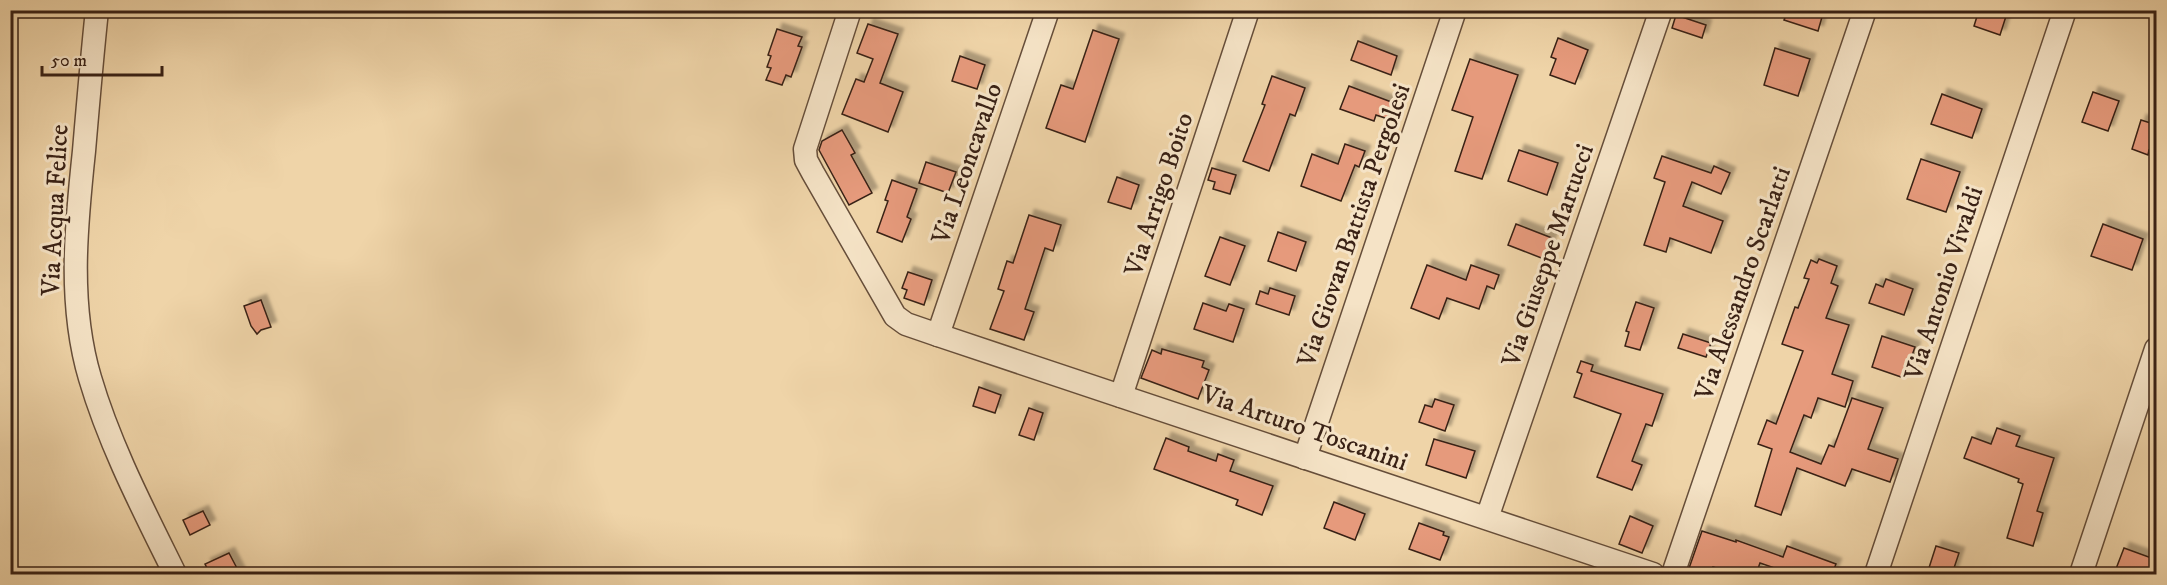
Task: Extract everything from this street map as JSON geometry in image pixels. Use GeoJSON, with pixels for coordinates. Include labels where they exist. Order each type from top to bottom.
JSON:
{"type":"FeatureCollection","features":[{"type":"Feature","properties":{"kind":"street","name":"Via Acqua Felice"},"geometry":{"type":"LineString","coordinates":[[97,10],[80,186],[75,283],[80,330],[89,377],[105,422],[175,574]]}},
{"type":"Feature","properties":{"kind":"street","name":"Via Arturo Toscanini"},"geometry":{"type":"LineString","coordinates":[[850,10],[805,155],[895,316],[906,324],[1653,574]]}},
{"type":"Feature","properties":{"kind":"street","name":"Via Leoncavallo"},"geometry":{"type":"LineString","coordinates":[[938,335],[1048,10]]}},
{"type":"Feature","properties":{"kind":"street","name":"Via Arrigo Boito"},"geometry":{"type":"LineString","coordinates":[[1121,396],[1248,10]]}},
{"type":"Feature","properties":{"kind":"street","name":"Via Giovan Battista Pergolesi"},"geometry":{"type":"LineString","coordinates":[[1305,458],[1455,10]]}},
{"type":"Feature","properties":{"kind":"street","name":"Via Giuseppe Martucci"},"geometry":{"type":"LineString","coordinates":[[1487,518],[1661,10]]}},
{"type":"Feature","properties":{"kind":"street","name":"Via Alessandro Scarlatti"},"geometry":{"type":"LineString","coordinates":[[1673,574],[1865,10]]}},
{"type":"Feature","properties":{"kind":"street","name":"Via Antonio Vivaldi"},"geometry":{"type":"LineString","coordinates":[[1876,574],[2065,10]]}},
{"type":"Feature","properties":{"kind":"street"},"geometry":{"type":"LineString","coordinates":[[2081,574],[2157,349]]}},
{"type":"Feature","properties":{"kind":"building"},"geometry":{"type":"Polygon","coordinates":[[[1788,10],[1824,10],[1818,31],[1784,20],[1788,10]]]}},
{"type":"Feature","properties":{"kind":"building"},"geometry":{"type":"Polygon","coordinates":[[[1979,10],[2008,10],[2000,35],[1974,26],[1979,10]]]}},
{"type":"Feature","properties":{"kind":"building"},"geometry":{"type":"Polygon","coordinates":[[[1676,15],[1706,25],[1702,38],[1672,28],[1676,15]]]}},
{"type":"Feature","properties":{"kind":"building"},"geometry":{"type":"Polygon","coordinates":[[[868,24],[898,34],[880,83],[903,92],[888,132],[842,114],[856,79],[864,82],[873,59],[857,53],[868,24]]]}},
{"type":"Feature","properties":{"kind":"building"},"geometry":{"type":"Polygon","coordinates":[[[777,29],[802,37],[798,46],[802,47],[791,77],[786,75],[782,85],[766,80],[771,68],[767,67],[771,56],[768,55],[777,29]]]}},
{"type":"Feature","properties":{"kind":"building"},"geometry":{"type":"Polygon","coordinates":[[[1093,30],[1119,39],[1085,142],[1046,128],[1061,85],[1073,89],[1093,30]]]}},
{"type":"Feature","properties":{"kind":"building"},"geometry":{"type":"Polygon","coordinates":[[[1558,38],[1588,50],[1575,84],[1550,75],[1556,59],[1551,57],[1558,38]]]}},
{"type":"Feature","properties":{"kind":"building"},"geometry":{"type":"Polygon","coordinates":[[[1358,41],[1397,56],[1391,75],[1351,60],[1358,41]]]}},
{"type":"Feature","properties":{"kind":"building"},"geometry":{"type":"Polygon","coordinates":[[[1775,48],[1810,59],[1798,96],[1764,85],[1775,48]]]}},
{"type":"Feature","properties":{"kind":"building"},"geometry":{"type":"Polygon","coordinates":[[[960,56],[985,65],[977,89],[952,81],[960,56]]]}},
{"type":"Feature","properties":{"kind":"building"},"geometry":{"type":"Polygon","coordinates":[[[1470,59],[1518,75],[1482,179],[1455,171],[1473,117],[1452,110],[1470,59]]]}},
{"type":"Feature","properties":{"kind":"building"},"geometry":{"type":"Polygon","coordinates":[[[1272,76],[1305,88],[1295,116],[1290,114],[1269,171],[1243,161],[1265,105],[1262,104],[1272,76]]]}},
{"type":"Feature","properties":{"kind":"building"},"geometry":{"type":"Polygon","coordinates":[[[1349,86],[1394,103],[1388,119],[1376,115],[1374,121],[1340,109],[1349,86]]]}},
{"type":"Feature","properties":{"kind":"building"},"geometry":{"type":"Polygon","coordinates":[[[2093,92],[2119,101],[2108,131],[2082,122],[2093,92]]]}},
{"type":"Feature","properties":{"kind":"building"},"geometry":{"type":"Polygon","coordinates":[[[1942,94],[1982,109],[1972,138],[1931,124],[1942,94]]]}},
{"type":"Feature","properties":{"kind":"building"},"geometry":{"type":"Polygon","coordinates":[[[2141,120],[2157,125],[2157,152],[2149,150],[2148,155],[2132,149],[2141,120]]]}},
{"type":"Feature","properties":{"kind":"building"},"geometry":{"type":"Polygon","coordinates":[[[842,130],[855,153],[851,155],[872,193],[849,205],[819,150],[822,141],[842,130]]]}},
{"type":"Feature","properties":{"kind":"building"},"geometry":{"type":"Polygon","coordinates":[[[1345,144],[1365,151],[1359,167],[1355,165],[1341,201],[1301,186],[1312,154],[1338,164],[1345,144]]]}},
{"type":"Feature","properties":{"kind":"building"},"geometry":{"type":"Polygon","coordinates":[[[1519,150],[1558,163],[1547,195],[1508,181],[1519,150]]]}},
{"type":"Feature","properties":{"kind":"building"},"geometry":{"type":"Polygon","coordinates":[[[1662,156],[1711,173],[1714,166],[1730,173],[1721,194],[1692,182],[1683,206],[1723,221],[1711,253],[1670,238],[1666,252],[1644,245],[1665,182],[1654,178],[1662,156]]]}},
{"type":"Feature","properties":{"kind":"building"},"geometry":{"type":"Polygon","coordinates":[[[1921,159],[1960,172],[1946,212],[1907,199],[1921,159]]]}},
{"type":"Feature","properties":{"kind":"building"},"geometry":{"type":"Polygon","coordinates":[[[926,162],[956,172],[948,193],[919,183],[926,162]]]}},
{"type":"Feature","properties":{"kind":"building"},"geometry":{"type":"Polygon","coordinates":[[[1212,168],[1236,175],[1230,194],[1213,189],[1215,182],[1208,180],[1212,168]]]}},
{"type":"Feature","properties":{"kind":"building"},"geometry":{"type":"Polygon","coordinates":[[[1117,177],[1139,185],[1131,209],[1108,202],[1117,177]]]}},
{"type":"Feature","properties":{"kind":"building"},"geometry":{"type":"Polygon","coordinates":[[[892,180],[917,189],[907,217],[911,219],[902,242],[877,232],[888,201],[885,200],[892,180]]]}},
{"type":"Feature","properties":{"kind":"building"},"geometry":{"type":"Polygon","coordinates":[[[1029,215],[1061,225],[1053,251],[1045,248],[1025,309],[1034,312],[1024,340],[990,329],[1004,291],[998,289],[1007,261],[1013,263],[1029,215]]]}},
{"type":"Feature","properties":{"kind":"building"},"geometry":{"type":"Polygon","coordinates":[[[1516,224],[1552,238],[1544,259],[1508,245],[1516,224]]]}},
{"type":"Feature","properties":{"kind":"building"},"geometry":{"type":"Polygon","coordinates":[[[2103,224],[2143,239],[2132,270],[2091,256],[2103,224]]]}},
{"type":"Feature","properties":{"kind":"building"},"geometry":{"type":"Polygon","coordinates":[[[1278,232],[1306,242],[1296,271],[1268,261],[1278,232]]]}},
{"type":"Feature","properties":{"kind":"building"},"geometry":{"type":"Polygon","coordinates":[[[1220,237],[1245,246],[1230,285],[1205,276],[1220,237]]]}},
{"type":"Feature","properties":{"kind":"building"},"geometry":{"type":"Polygon","coordinates":[[[1819,259],[1837,266],[1831,283],[1838,286],[1826,318],[1849,325],[1832,374],[1853,381],[1845,407],[1818,398],[1811,418],[1804,415],[1790,452],[1821,464],[1829,445],[1834,447],[1852,398],[1883,408],[1868,449],[1898,459],[1890,482],[1852,469],[1845,486],[1797,468],[1781,515],[1755,506],[1772,449],[1758,444],[1767,420],[1776,424],[1803,351],[1782,344],[1795,307],[1798,308],[1809,279],[1804,278],[1811,260],[1817,263],[1819,259]]]}},
{"type":"Feature","properties":{"kind":"building"},"geometry":{"type":"Polygon","coordinates":[[[1427,265],[1466,280],[1471,265],[1499,275],[1494,289],[1487,286],[1479,309],[1447,298],[1439,319],[1411,308],[1427,265]]]}},
{"type":"Feature","properties":{"kind":"building"},"geometry":{"type":"Polygon","coordinates":[[[908,272],[932,280],[924,305],[904,298],[907,290],[902,288],[908,272]]]}},
{"type":"Feature","properties":{"kind":"building"},"geometry":{"type":"Polygon","coordinates":[[[1886,279],[1913,289],[1904,315],[1869,303],[1876,284],[1883,287],[1886,279]]]}},
{"type":"Feature","properties":{"kind":"building"},"geometry":{"type":"Polygon","coordinates":[[[1270,288],[1295,296],[1289,315],[1256,304],[1260,291],[1268,294],[1270,288]]]}},
{"type":"Feature","properties":{"kind":"building"},"geometry":{"type":"Polygon","coordinates":[[[261,300],[271,327],[257,334],[251,326],[244,306],[261,300]]]}},
{"type":"Feature","properties":{"kind":"building"},"geometry":{"type":"Polygon","coordinates":[[[1636,302],[1654,308],[1640,350],[1625,346],[1629,332],[1626,331],[1636,302]]]}},
{"type":"Feature","properties":{"kind":"building"},"geometry":{"type":"Polygon","coordinates":[[[1203,303],[1226,311],[1229,304],[1244,309],[1233,342],[1194,329],[1203,303]]]}},
{"type":"Feature","properties":{"kind":"building"},"geometry":{"type":"Polygon","coordinates":[[[1683,334],[1711,343],[1706,357],[1678,348],[1683,334]]]}},
{"type":"Feature","properties":{"kind":"building"},"geometry":{"type":"Polygon","coordinates":[[[1882,336],[1915,347],[1904,378],[1872,367],[1882,336]]]}},
{"type":"Feature","properties":{"kind":"building"},"geometry":{"type":"Polygon","coordinates":[[[1162,349],[1204,361],[1202,367],[1209,370],[1198,399],[1141,378],[1152,350],[1161,354],[1162,349]]]}},
{"type":"Feature","properties":{"kind":"building"},"geometry":{"type":"Polygon","coordinates":[[[1581,361],[1593,365],[1591,371],[1663,394],[1652,426],[1646,424],[1632,461],[1642,465],[1632,490],[1597,477],[1621,414],[1574,397],[1582,374],[1577,372],[1581,361]]]}},
{"type":"Feature","properties":{"kind":"building"},"geometry":{"type":"Polygon","coordinates":[[[979,387],[1001,395],[995,413],[973,406],[979,387]]]}},
{"type":"Feature","properties":{"kind":"building"},"geometry":{"type":"Polygon","coordinates":[[[1435,399],[1454,405],[1445,431],[1419,422],[1425,405],[1432,407],[1435,399]]]}},
{"type":"Feature","properties":{"kind":"building"},"geometry":{"type":"Polygon","coordinates":[[[1029,408],[1043,413],[1034,440],[1019,435],[1029,408]]]}},
{"type":"Feature","properties":{"kind":"building"},"geometry":{"type":"Polygon","coordinates":[[[1997,428],[2020,436],[2016,446],[2054,458],[2037,511],[2043,513],[2033,546],[2007,538],[2023,484],[2018,482],[2019,479],[1964,458],[1972,437],[1991,444],[1997,428]]]}},
{"type":"Feature","properties":{"kind":"building"},"geometry":{"type":"Polygon","coordinates":[[[1166,438],[1189,447],[1188,451],[1216,461],[1218,454],[1234,460],[1230,471],[1273,486],[1262,515],[1236,505],[1238,500],[1154,469],[1166,438]]]}},
{"type":"Feature","properties":{"kind":"building"},"geometry":{"type":"Polygon","coordinates":[[[1434,439],[1475,451],[1466,478],[1426,465],[1434,439]]]}},
{"type":"Feature","properties":{"kind":"building"},"geometry":{"type":"Polygon","coordinates":[[[1334,502],[1365,514],[1355,540],[1324,528],[1334,502]]]}},
{"type":"Feature","properties":{"kind":"building"},"geometry":{"type":"Polygon","coordinates":[[[203,511],[210,525],[190,535],[183,520],[203,511]]]}},
{"type":"Feature","properties":{"kind":"building"},"geometry":{"type":"Polygon","coordinates":[[[1630,516],[1653,526],[1642,553],[1619,544],[1630,516]]]}},
{"type":"Feature","properties":{"kind":"building"},"geometry":{"type":"Polygon","coordinates":[[[1419,523],[1444,532],[1443,535],[1449,537],[1440,560],[1409,549],[1419,523]]]}},
{"type":"Feature","properties":{"kind":"building"},"geometry":{"type":"Polygon","coordinates":[[[1702,531],[1736,542],[1736,540],[1783,557],[1787,546],[1836,564],[1832,574],[1792,574],[1760,563],[1756,574],[1735,574],[1713,567],[1711,574],[1702,571],[1701,574],[1687,574],[1702,531]]]}},
{"type":"Feature","properties":{"kind":"building"},"geometry":{"type":"Polygon","coordinates":[[[1936,546],[1959,553],[1952,574],[1927,574],[1936,546]]]}},
{"type":"Feature","properties":{"kind":"building"},"geometry":{"type":"Polygon","coordinates":[[[2124,548],[2157,560],[2157,574],[2114,574],[2124,548]]]}},
{"type":"Feature","properties":{"kind":"building"},"geometry":{"type":"Polygon","coordinates":[[[229,553],[240,574],[210,574],[205,564],[229,553]]]}}]}
